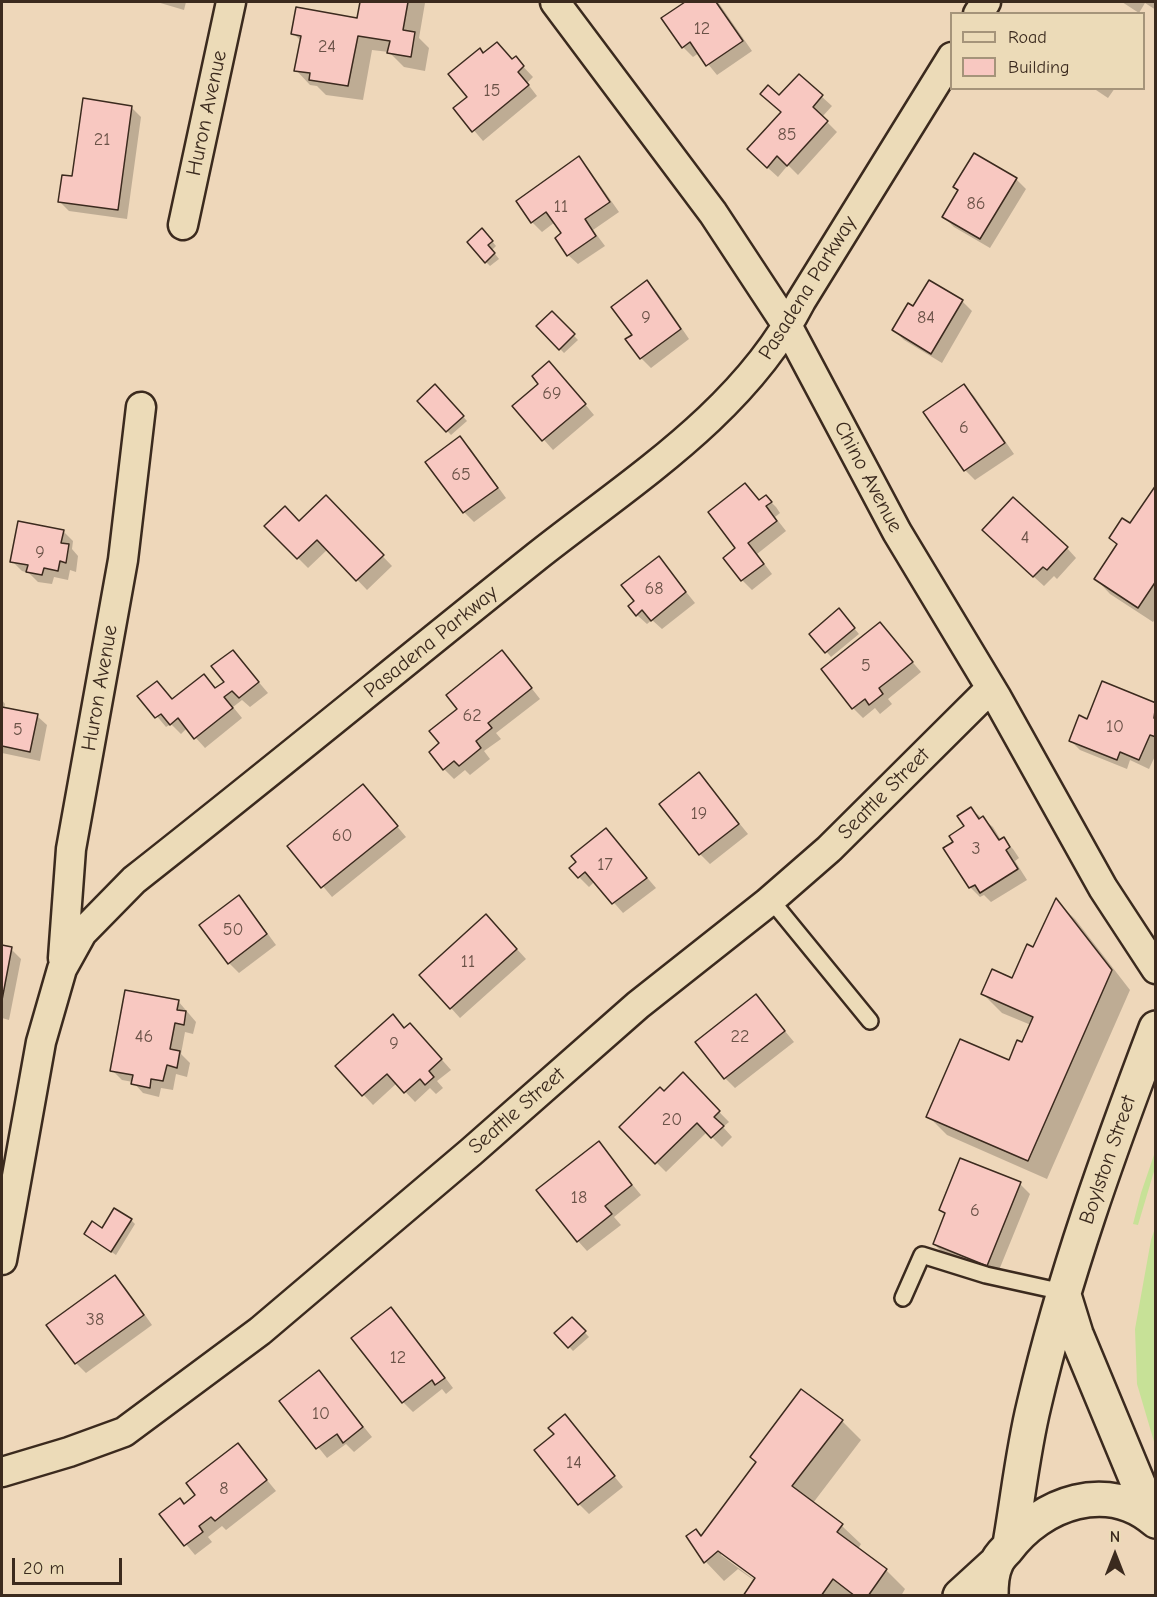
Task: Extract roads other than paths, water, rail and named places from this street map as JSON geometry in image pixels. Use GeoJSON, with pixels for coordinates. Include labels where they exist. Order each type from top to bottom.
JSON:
{"type":"FeatureCollection","features":[{"type":"Feature","properties":{"kind":"main road","name":"Boylston Street"},"geometry":{"type":"LineString","coordinates":[[999,1568],[1033,1407],[1063,1292],[1112,1145],[1155,1028]]}},
{"type":"Feature","properties":{"kind":"main road"},"geometry":{"type":"LineString","coordinates":[[1063,1292],[1076,1334],[1154,1519]]}},
{"type":"Feature","properties":{"kind":"main road"},"geometry":{"type":"LineString","coordinates":[[960,1596],[999,1568],[1026,1526],[1045,1512],[1067,1504],[1090,1500],[1113,1501],[1136,1508],[1154,1519]]}},
{"type":"Feature","properties":{"kind":"street","name":"Huron Avenue"},"geometry":{"type":"LineString","coordinates":[[183,225],[231,2]]}},
{"type":"Feature","properties":{"kind":"street","name":"Chino Avenue"},"geometry":{"type":"LineString","coordinates":[[555,2],[713,213],[788,327],[897,532],[991,688],[1103,888],[1155,969]]}},
{"type":"Feature","properties":{"kind":"street","name":"Pasadena Parkway"},"geometry":{"type":"LineString","coordinates":[[2,1260],[40,1042],[62,969],[82,933],[134,880],[527,564],[688,439],[749,379],[788,327],[801,301],[950,59]]}},
{"type":"Feature","properties":{"kind":"street","name":"Huron Avenue"},"geometry":{"type":"LineString","coordinates":[[62,969],[71,849],[123,560],[141,407]]}},
{"type":"Feature","properties":{"kind":"street","name":"Seattle Street"},"geometry":{"type":"LineString","coordinates":[[2,1472],[69,1452],[124,1432],[241,1345],[471,1152],[638,1005],[771,900],[829,849],[991,688]]}},
{"type":"Feature","properties":{"kind":"lane"},"geometry":{"type":"LineString","coordinates":[[771,900],[870,1021]]}},
{"type":"Feature","properties":{"kind":"lane"},"geometry":{"type":"LineString","coordinates":[[903,1298],[922,1255],[986,1275],[1063,1292]]}}]}
